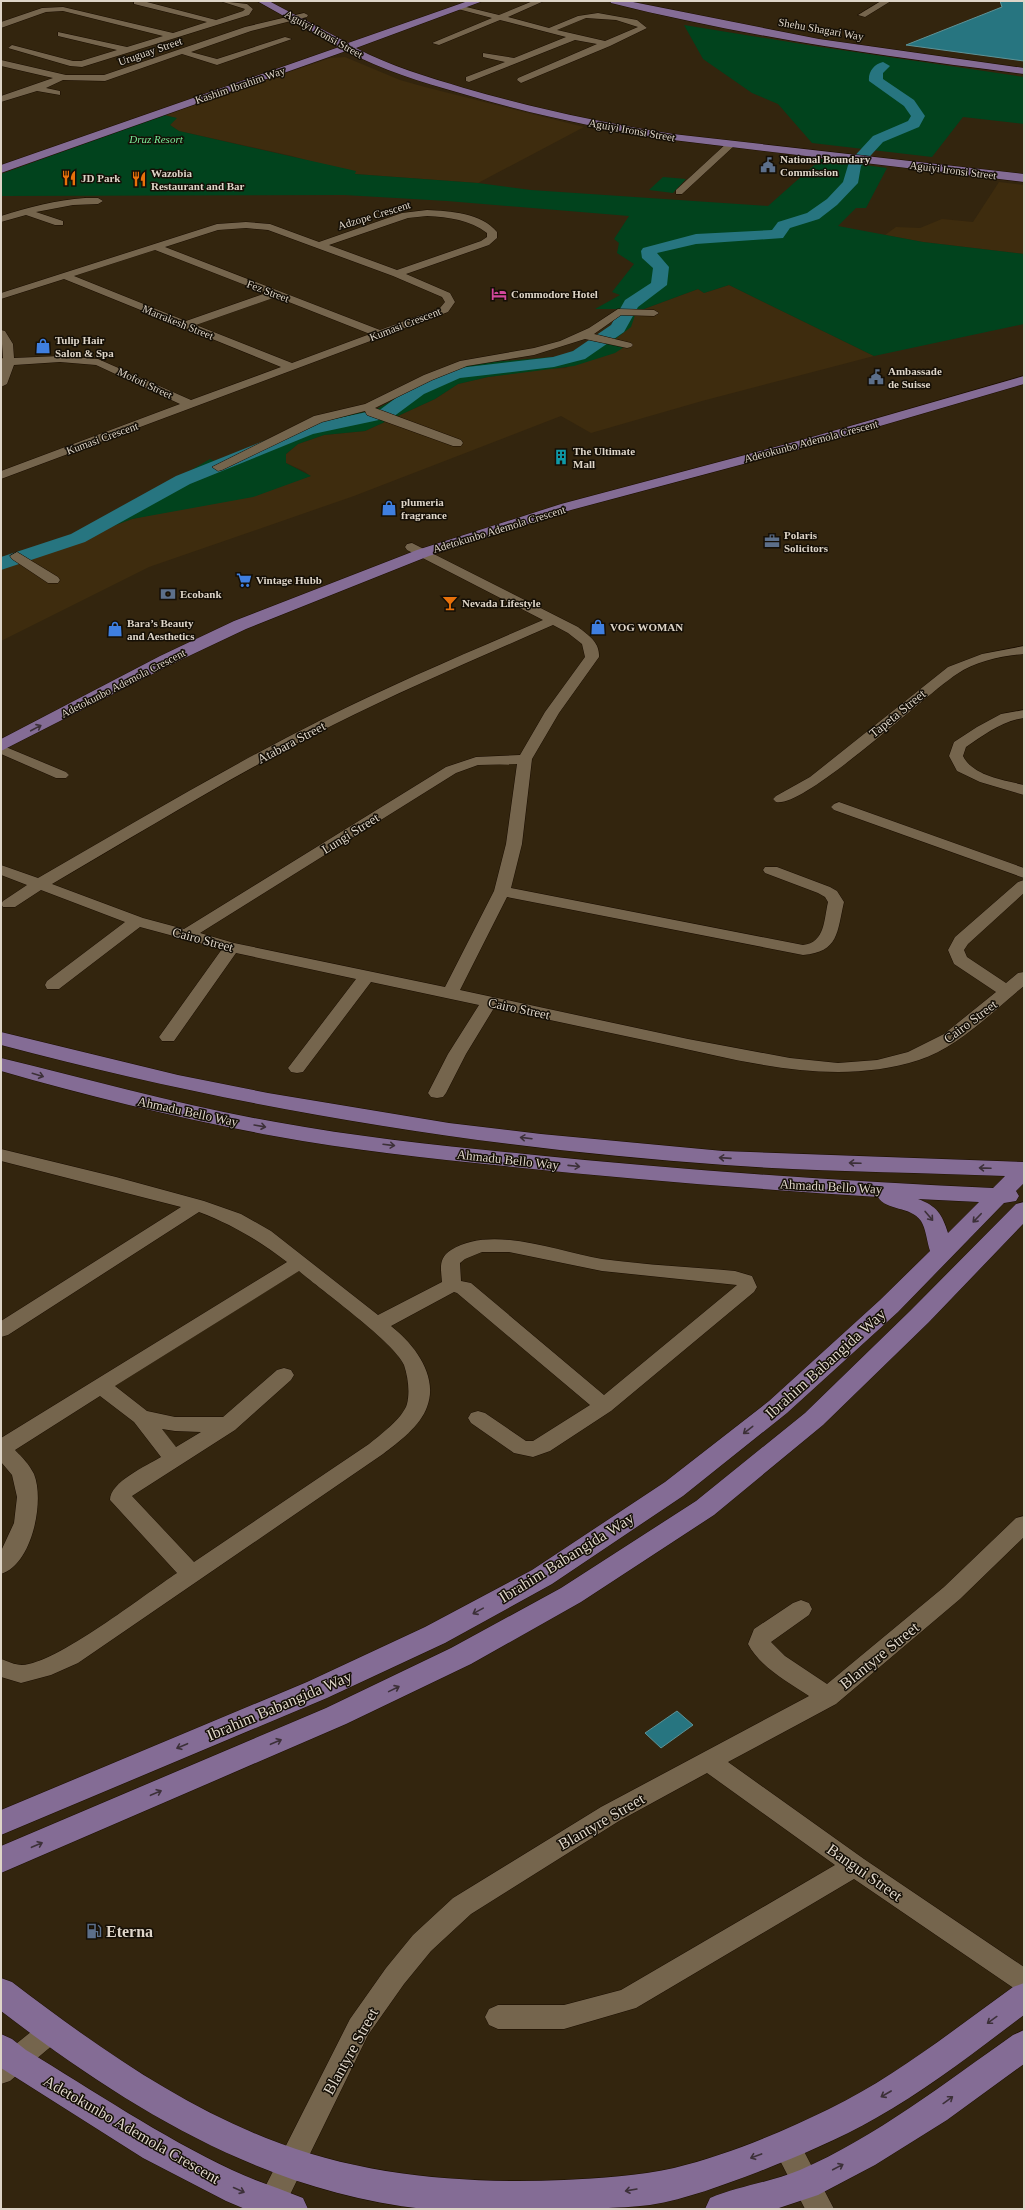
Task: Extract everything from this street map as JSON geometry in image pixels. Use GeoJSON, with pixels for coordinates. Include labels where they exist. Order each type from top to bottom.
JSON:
{"type":"FeatureCollection","features":[{"type":"Feature","properties":{"kind":"main road","name":"Aguiyi Ironsi Street"},"geometry":{"type":"LineString","coordinates":[[262,1],[413,68],[487,93],[573,114],[674,132],[842,154],[1024,173]]}},
{"type":"Feature","properties":{"kind":"main road","name":"Aguiyi Ironsi Street"},"geometry":{"type":"LineString","coordinates":[[276,1],[323,35],[346,39],[360,54],[413,76],[508,104],[615,128],[731,144],[842,154]]}},
{"type":"Feature","properties":{"kind":"main road","name":"Kashim Ibrahim Way"},"geometry":{"type":"LineString","coordinates":[[1,162],[346,39],[378,33],[458,4],[478,1]]}},
{"type":"Feature","properties":{"kind":"main road","name":"Shehu Shagari Way"},"geometry":{"type":"LineString","coordinates":[[616,1],[803,39],[900,55],[1024,71]]}},
{"type":"Feature","properties":{"kind":"main road","name":"Shehu Shagari Way"},"geometry":{"type":"LineString","coordinates":[[646,1],[726,19],[813,34],[1024,66]]}},
{"type":"Feature","properties":{"kind":"main road"},"geometry":{"type":"LineString","coordinates":[[374,51],[366,44],[378,33]]}},
{"type":"Feature","properties":{"kind":"main road"},"geometry":{"type":"LineString","coordinates":[[315,51],[327,43],[328,40],[323,35]]}},
{"type":"Feature","properties":{"kind":"main road","name":"Kashim Ibrahim Way"},"geometry":{"type":"LineString","coordinates":[[1,169],[327,54],[346,39]]}},
{"type":"Feature","properties":{"kind":"main road"},"geometry":{"type":"LineString","coordinates":[[327,54],[360,54]]}},
{"type":"Feature","properties":{"kind":"main road","name":"Aguiyi Ironsi Street"},"geometry":{"type":"LineString","coordinates":[[876,158],[1024,178]]}},
{"type":"Feature","properties":{"kind":"main road","name":"Adetokunbo Ademola Crescent"},"geometry":{"type":"LineString","coordinates":[[1,732],[151,655],[281,596],[628,482],[1024,373]]}},
{"type":"Feature","properties":{"kind":"main road","name":"Adetokunbo Ademola Crescent"},"geometry":{"type":"LineString","coordinates":[[1,748],[166,660],[240,625],[418,550],[566,507],[810,442],[1024,380]]}},
{"type":"Feature","properties":{"kind":"main road","name":"Ahmadu Bello Way"},"geometry":{"type":"LineString","coordinates":[[1,1038],[70,1058],[193,1085],[320,1109],[461,1130],[724,1158],[1024,1170]]}},
{"type":"Feature","properties":{"kind":"main road","name":"Ahmadu Bello Way"},"geometry":{"type":"LineString","coordinates":[[1,1064],[204,1115],[315,1136],[576,1167],[790,1184],[1024,1196]]}},
{"type":"Feature","properties":{"kind":"main road","name":"Ibrahim Babangida Way"},"geometry":{"type":"LineString","coordinates":[[1,1823],[317,1690],[435,1635],[542,1577],[674,1489],[778,1407],[889,1306],[1024,1170]]}},
{"type":"Feature","properties":{"kind":"main road"},"geometry":{"type":"LineString","coordinates":[[855,1188],[908,1202],[923,1209],[932,1219],[942,1253]]}},
{"type":"Feature","properties":{"kind":"main road"},"geometry":{"type":"LineString","coordinates":[[2,1860],[336,1716],[461,1656],[571,1595],[705,1508],[814,1419],[920,1316],[1024,1208]]}},
{"type":"Feature","properties":{"kind":"main road"},"geometry":{"type":"LineString","coordinates":[[1,1992],[51,2031],[148,2094],[213,2130],[291,2164],[364,2184],[454,2195],[528,2198],[616,2193],[687,2180],[786,2145],[843,2118],[908,2081],[1024,1997]]}},
{"type":"Feature","properties":{"kind":"main road"},"geometry":{"type":"LineString","coordinates":[[722,2209],[813,2196],[863,2154],[935,2109],[1024,2045]]}},
{"type":"Feature","properties":{"kind":"main road","name":"Adetokunbo Ademola Crescent"},"geometry":{"type":"LineString","coordinates":[[6,2060],[197,2171],[281,2206]]}},
{"type":"Feature","properties":{"kind":"street"},"geometry":{"type":"LineString","coordinates":[[12,48],[77,65],[216,22],[249,10],[247,6],[224,1]]}},
{"type":"Feature","properties":{"kind":"street"},"geometry":{"type":"LineString","coordinates":[[436,43],[540,1]]}},
{"type":"Feature","properties":{"kind":"street"},"geometry":{"type":"LineString","coordinates":[[868,1],[886,2]]}},
{"type":"Feature","properties":{"kind":"street"},"geometry":{"type":"LineString","coordinates":[[137,2],[248,29]]}},
{"type":"Feature","properties":{"kind":"street"},"geometry":{"type":"LineString","coordinates":[[862,15],[886,2]]}},
{"type":"Feature","properties":{"kind":"street"},"geometry":{"type":"LineString","coordinates":[[458,4],[574,37],[607,44]]}},
{"type":"Feature","properties":{"kind":"street"},"geometry":{"type":"LineString","coordinates":[[1,24],[45,10],[63,10],[170,35]]}},
{"type":"Feature","properties":{"kind":"street","name":"Uruguay Street"},"geometry":{"type":"LineString","coordinates":[[1,63],[61,78],[91,80],[105,78],[248,29],[298,16]]}},
{"type":"Feature","properties":{"kind":"street"},"geometry":{"type":"LineString","coordinates":[[521,80],[643,28],[642,25],[605,16],[589,16],[548,30]]}},
{"type":"Feature","properties":{"kind":"street"},"geometry":{"type":"LineString","coordinates":[[62,34],[127,50]]}},
{"type":"Feature","properties":{"kind":"street"},"geometry":{"type":"LineString","coordinates":[[469,79],[574,37]]}},
{"type":"Feature","properties":{"kind":"street"},"geometry":{"type":"LineString","coordinates":[[183,52],[217,62],[288,39]]}},
{"type":"Feature","properties":{"kind":"street"},"geometry":{"type":"LineString","coordinates":[[486,55],[549,68]]}},
{"type":"Feature","properties":{"kind":"street"},"geometry":{"type":"LineString","coordinates":[[1,72],[17,67]]}},
{"type":"Feature","properties":{"kind":"street"},"geometry":{"type":"LineString","coordinates":[[1,99],[37,88],[61,78]]}},
{"type":"Feature","properties":{"kind":"street"},"geometry":{"type":"LineString","coordinates":[[37,88],[57,93]]}},
{"type":"Feature","properties":{"kind":"street"},"geometry":{"type":"LineString","coordinates":[[679,192],[731,144]]}},
{"type":"Feature","properties":{"kind":"street"},"geometry":{"type":"LineString","coordinates":[[1,219],[25,211],[62,202],[98,201]]}},
{"type":"Feature","properties":{"kind":"street"},"geometry":{"type":"LineString","coordinates":[[25,211],[59,223]]}},
{"type":"Feature","properties":{"kind":"street"},"geometry":{"type":"LineString","coordinates":[[1,212],[12,216]]}},
{"type":"Feature","properties":{"kind":"street","name":"Adzope Crescent"},"geometry":{"type":"LineString","coordinates":[[320,245],[406,215],[420,213],[448,214],[487,227],[492,232],[492,238],[485,243],[397,274]]}},
{"type":"Feature","properties":{"kind":"street","name":"Kumasi Crescent"},"geometry":{"type":"LineString","coordinates":[[1,296],[217,227],[246,225],[270,227],[397,274],[446,295],[450,302],[444,310],[292,368],[1,475]]}},
{"type":"Feature","properties":{"kind":"street","name":"Fez Street"},"geometry":{"type":"LineString","coordinates":[[156,247],[380,334]]}},
{"type":"Feature","properties":{"kind":"street","name":"Marrakesh Street"},"geometry":{"type":"LineString","coordinates":[[66,276],[292,368]]}},
{"type":"Feature","properties":{"kind":"street"},"geometry":{"type":"LineString","coordinates":[[185,325],[275,294]]}},
{"type":"Feature","properties":{"kind":"street"},"geometry":{"type":"LineString","coordinates":[[218,467],[318,420],[370,410],[418,382],[464,363],[536,352],[586,336],[605,324],[618,312],[654,313]]}},
{"type":"Feature","properties":{"kind":"street"},"geometry":{"type":"LineString","coordinates":[[1,333],[5,339],[5,361],[8,371],[1,384]]}},
{"type":"Feature","properties":{"kind":"street"},"geometry":{"type":"LineString","coordinates":[[586,336],[627,345]]}},
{"type":"Feature","properties":{"kind":"street","name":"Mofoti Street"},"geometry":{"type":"LineString","coordinates":[[5,361],[60,359],[98,362],[192,405]]}},
{"type":"Feature","properties":{"kind":"street"},"geometry":{"type":"LineString","coordinates":[[370,410],[391,420],[457,443]]}},
{"type":"Feature","properties":{"kind":"street"},"geometry":{"type":"LineString","coordinates":[[418,550],[554,620],[590,642],[594,650],[592,657],[552,712],[525,759],[514,844],[502,891],[450,994]]}},
{"type":"Feature","properties":{"kind":"street"},"geometry":{"type":"LineString","coordinates":[[17,556],[49,576]]}},
{"type":"Feature","properties":{"kind":"street","name":"Atabara Street"},"geometry":{"type":"LineString","coordinates":[[9,904],[38,885],[243,767],[328,722],[408,683],[554,620]]}},
{"type":"Feature","properties":{"kind":"street","name":"Tapeta Street"},"geometry":{"type":"LineString","coordinates":[[781,799],[815,780],[953,670],[973,661],[995,654],[1024,650]]}},
{"type":"Feature","properties":{"kind":"street"},"geometry":{"type":"LineString","coordinates":[[1024,714],[1005,718],[991,725],[959,745],[956,756],[962,768],[984,779],[1024,790]]}},
{"type":"Feature","properties":{"kind":"street"},"geometry":{"type":"LineString","coordinates":[[1,748],[61,775]]}},
{"type":"Feature","properties":{"kind":"street","name":"Lungi Street"},"geometry":{"type":"LineString","coordinates":[[185,935],[451,770],[476,761],[525,759]]}},
{"type":"Feature","properties":{"kind":"street"},"geometry":{"type":"LineString","coordinates":[[839,807],[1024,873]]}},
{"type":"Feature","properties":{"kind":"street","name":"Cairo Street"},"geometry":{"type":"LineString","coordinates":[[1,870],[137,921],[232,947],[450,994],[790,1064],[838,1068],[877,1065],[914,1056],[950,1038],[1008,992],[1024,977]]}},
{"type":"Feature","properties":{"kind":"street"},"geometry":{"type":"LineString","coordinates":[[502,891],[789,949],[806,951],[820,948],[826,942],[836,902],[831,894],[771,870]]}},
{"type":"Feature","properties":{"kind":"street"},"geometry":{"type":"LineString","coordinates":[[1008,992],[960,960],[956,950],[961,941],[1024,885]]}},
{"type":"Feature","properties":{"kind":"street"},"geometry":{"type":"LineString","coordinates":[[53,985],[137,921]]}},
{"type":"Feature","properties":{"kind":"street"},"geometry":{"type":"LineString","coordinates":[[168,1037],[232,947]]}},
{"type":"Feature","properties":{"kind":"street"},"geometry":{"type":"LineString","coordinates":[[297,1068],[367,976]]}},
{"type":"Feature","properties":{"kind":"street"},"geometry":{"type":"LineString","coordinates":[[437,1092],[456,1054],[489,1002]]}},
{"type":"Feature","properties":{"kind":"street"},"geometry":{"type":"LineString","coordinates":[[1,1155],[109,1180],[197,1205],[234,1218],[264,1234],[392,1337],[413,1362],[419,1385],[416,1407],[404,1423],[376,1449],[70,1657],[43,1669],[21,1674],[1,1668]]}},
{"type":"Feature","properties":{"kind":"street"},"geometry":{"type":"LineString","coordinates":[[1,1330],[197,1205]]}},
{"type":"Feature","properties":{"kind":"street"},"geometry":{"type":"LineString","coordinates":[[452,1285],[450,1261],[458,1254],[481,1246],[509,1246],[602,1265],[735,1278],[745,1281],[747,1287],[604,1406],[544,1446],[533,1449],[521,1448],[478,1418]]}},
{"type":"Feature","properties":{"kind":"street"},"geometry":{"type":"LineString","coordinates":[[1,1566],[6,1562],[20,1538],[28,1502],[23,1474],[1,1448],[300,1262]]}},
{"type":"Feature","properties":{"kind":"street"},"geometry":{"type":"LineString","coordinates":[[376,1325],[452,1285],[464,1288],[604,1406]]}},
{"type":"Feature","properties":{"kind":"street"},"geometry":{"type":"LineString","coordinates":[[192,1574],[121,1500],[121,1494],[126,1489],[228,1425],[284,1375]]}},
{"type":"Feature","properties":{"kind":"street"},"geometry":{"type":"LineString","coordinates":[[101,1386],[141,1417],[174,1459]]}},
{"type":"Feature","properties":{"kind":"street"},"geometry":{"type":"LineString","coordinates":[[141,1417],[175,1424],[228,1425]]}},
{"type":"Feature","properties":{"kind":"street","name":"Blantyre Street"},"geometry":{"type":"LineString","coordinates":[[281,2206],[291,2164],[359,2027],[395,1976],[422,1943],[462,1906],[610,1814],[828,1697],[912,1629],[1024,1524]]}},
{"type":"Feature","properties":{"kind":"street"},"geometry":{"type":"LineString","coordinates":[[801,1609],[762,1635],[759,1644],[764,1651],[778,1662],[828,1697]]}},
{"type":"Feature","properties":{"kind":"street","name":"Bangui Street"},"geometry":{"type":"LineString","coordinates":[[708,1761],[855,1866],[1024,1981]]}},
{"type":"Feature","properties":{"kind":"street"},"geometry":{"type":"LineString","coordinates":[[498,2017],[564,2017],[627,2000],[855,1866]]}},
{"type":"Feature","properties":{"kind":"street"},"geometry":{"type":"LineString","coordinates":[[6,2060],[51,2031]]}},
{"type":"Feature","properties":{"kind":"street"},"geometry":{"type":"LineString","coordinates":[[786,2145],[813,2196]]}},
{"type":"Feature","properties":{"kind":"shaded area"},"geometry":{"type":"Polygon","coordinates":[[[345,57],[400,80],[584,127],[478,183],[354,174],[292,156],[179,131],[170,125],[176,118],[164,115],[330,58],[345,57]]]}},
{"type":"Feature","properties":{"kind":"shaded area"},"geometry":{"type":"Polygon","coordinates":[[[999,182],[1024,185],[1024,254],[923,242],[885,235],[896,227],[920,228],[942,219],[973,222],[999,182]]]}},
{"type":"Feature","properties":{"kind":"shaded area"},"geometry":{"type":"Polygon","coordinates":[[[729,285],[874,356],[702,401],[591,433],[561,416],[354,496],[149,567],[1,641],[1,568],[132,519],[283,485],[310,476],[304,471],[286,463],[286,454],[298,444],[324,435],[365,431],[435,399],[458,384],[488,377],[546,369],[566,368],[614,340],[635,315],[644,309],[698,289],[704,293],[729,285]]]}},
{"type":"Feature","properties":{"kind":"green space"},"geometry":{"type":"Polygon","coordinates":[[[684,25],[1024,77],[1024,124],[963,117],[932,157],[812,143],[778,104],[752,93],[703,59],[684,25]]]}},
{"type":"Feature","properties":{"kind":"green space","name":"Druz Resort"},"geometry":{"type":"Polygon","coordinates":[[[164,115],[177,118],[170,125],[179,131],[356,171],[355,174],[478,183],[531,190],[768,206],[821,159],[887,168],[866,208],[856,208],[838,226],[923,242],[1024,254],[1024,324],[874,356],[729,285],[704,293],[698,289],[644,309],[635,315],[631,327],[614,340],[627,345],[615,353],[574,366],[488,377],[458,384],[435,399],[365,431],[324,435],[298,444],[286,454],[286,463],[311,476],[253,497],[132,519],[1,568],[1,561],[77,537],[210,459],[214,461],[323,420],[349,413],[371,412],[446,372],[470,364],[564,356],[617,327],[624,313],[622,309],[595,309],[620,295],[612,292],[634,264],[617,253],[619,243],[614,239],[629,216],[447,201],[344,195],[1,196],[1,174],[164,115]]]}},
{"type":"Feature","properties":{"kind":"green space"},"geometry":{"type":"Polygon","coordinates":[[[663,177],[686,179],[673,193],[649,190],[663,177]]]}},
{"type":"Feature","properties":{"kind":"water"},"geometry":{"type":"Polygon","coordinates":[[[1000,1],[1024,1],[1024,61],[906,45],[1002,7],[1000,1]]]}},
{"type":"Feature","properties":{"kind":"water"},"geometry":{"type":"Polygon","coordinates":[[[677,1711],[693,1725],[661,1748],[645,1733],[677,1711]]]}},
{"type":"Feature","properties":{"kind":"waterway"},"geometry":{"type":"LineString","coordinates":[[1,564],[78,538],[183,480],[308,430],[387,413],[418,390],[456,373],[554,362],[579,355],[618,328],[631,304],[659,285],[661,267],[650,258],[649,251],[680,241],[728,236],[777,235],[784,225],[813,216],[832,202],[850,183],[854,165],[878,139],[914,124],[918,116],[909,103],[876,81],[876,72],[883,66]]}},
{"type":"Feature","properties":{"kind":"place","name":"National Boundary Commission"},"geometry":{"type":"Point","coordinates":[768,165]}},
{"type":"Feature","properties":{"kind":"place","name":"JD Park"},"geometry":{"type":"Point","coordinates":[69,178]}},
{"type":"Feature","properties":{"kind":"place","name":"Wazobia Restaurant and Bar"},"geometry":{"type":"Point","coordinates":[139,179]}},
{"type":"Feature","properties":{"kind":"place","name":"Commodore Hotel"},"geometry":{"type":"Point","coordinates":[499,294]}},
{"type":"Feature","properties":{"kind":"place","name":"Tulip Hair Salon & Spa"},"geometry":{"type":"Point","coordinates":[43,346]}},
{"type":"Feature","properties":{"kind":"place","name":"Ambassade de Suisse"},"geometry":{"type":"Point","coordinates":[876,377]}},
{"type":"Feature","properties":{"kind":"place","name":"The Ultimate Mall"},"geometry":{"type":"Point","coordinates":[561,457]}},
{"type":"Feature","properties":{"kind":"place","name":"plumeria fragrance"},"geometry":{"type":"Point","coordinates":[389,508]}},
{"type":"Feature","properties":{"kind":"place","name":"Polaris Solicitors"},"geometry":{"type":"Point","coordinates":[772,541]}},
{"type":"Feature","properties":{"kind":"place","name":"Vintage Hubb"},"geometry":{"type":"Point","coordinates":[244,580]}},
{"type":"Feature","properties":{"kind":"place","name":"Ecobank"},"geometry":{"type":"Point","coordinates":[168,594]}},
{"type":"Feature","properties":{"kind":"place","name":"Nevada Lifestyle"},"geometry":{"type":"Point","coordinates":[450,603]}},
{"type":"Feature","properties":{"kind":"place","name":"VOG WOMAN"},"geometry":{"type":"Point","coordinates":[598,627]}},
{"type":"Feature","properties":{"kind":"place","name":"Bara’s Beauty and Aesthetics"},"geometry":{"type":"Point","coordinates":[115,629]}},
{"type":"Feature","properties":{"kind":"place","name":"Eterna"},"geometry":{"type":"Point","coordinates":[94,1931]}}]}
